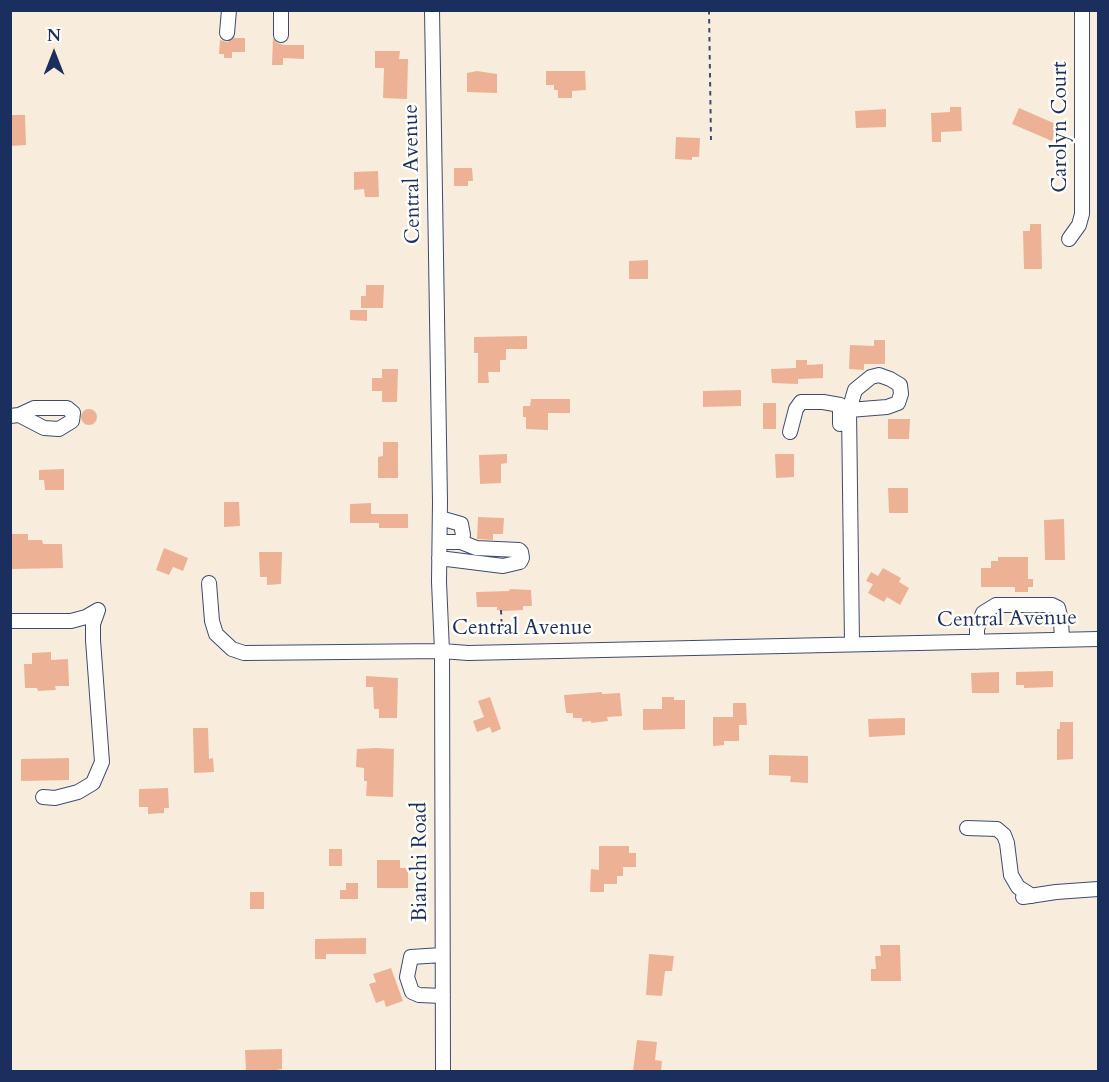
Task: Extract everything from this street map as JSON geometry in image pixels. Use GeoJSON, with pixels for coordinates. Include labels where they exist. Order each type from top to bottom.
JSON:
{"type":"FeatureCollection","features":[{"type":"Feature","properties":{"kind":"street"},"geometry":{"type":"LineString","coordinates":[[227,33],[229,10]]}},
{"type":"Feature","properties":{"kind":"street"},"geometry":{"type":"LineString","coordinates":[[282,10],[282,35]]}},
{"type":"Feature","properties":{"kind":"street","name":"Central Avenue"},"geometry":{"type":"LineString","coordinates":[[432,10],[442,651],[468,653],[1098,639]]}},
{"type":"Feature","properties":{"kind":"street","name":"Carolyn Court"},"geometry":{"type":"LineString","coordinates":[[1069,239],[1079,225],[1083,214],[1082,10]]}},
{"type":"Feature","properties":{"kind":"street"},"geometry":{"type":"LineString","coordinates":[[790,432],[796,409],[801,402],[840,405],[848,645]]}},
{"type":"Feature","properties":{"kind":"street"},"geometry":{"type":"LineString","coordinates":[[848,645],[849,410]]}},
{"type":"Feature","properties":{"kind":"street"},"geometry":{"type":"LineString","coordinates":[[440,518],[461,524],[463,531],[461,542]]}},
{"type":"Feature","properties":{"kind":"street"},"geometry":{"type":"LineString","coordinates":[[439,558],[503,566],[520,562],[522,558],[519,550],[476,548],[461,542],[440,542]]}},
{"type":"Feature","properties":{"kind":"street"},"geometry":{"type":"LineString","coordinates":[[209,583],[212,621],[216,634],[232,649],[244,652],[442,651]]}},
{"type":"Feature","properties":{"kind":"street"},"geometry":{"type":"LineString","coordinates":[[977,642],[977,629],[983,613],[996,605],[1052,605],[1058,608],[1062,640]]}},
{"type":"Feature","properties":{"kind":"street"},"geometry":{"type":"LineString","coordinates":[[10,621],[71,621],[86,617],[98,610],[93,624],[93,640],[102,762],[93,783],[78,792],[55,798],[43,797]]}},
{"type":"Feature","properties":{"kind":"street","name":"Bianchi Road"},"geometry":{"type":"LineString","coordinates":[[442,651],[443,1071]]}},
{"type":"Feature","properties":{"kind":"street"},"geometry":{"type":"LineString","coordinates":[[967,828],[997,829],[1004,835],[1011,875],[1026,897],[1098,889]]}},
{"type":"Feature","properties":{"kind":"street"},"geometry":{"type":"LineString","coordinates":[[442,955],[411,957],[407,977],[412,992],[419,995],[442,996]]}},
{"type":"Feature","properties":{"kind":"path"},"geometry":{"type":"LineString","coordinates":[[709,10],[711,140]]}},
{"type":"Feature","properties":{"kind":"path"},"geometry":{"type":"LineString","coordinates":[[501,610],[502,633]]}},
{"type":"Feature","properties":{"kind":"building"},"geometry":{"type":"Polygon","coordinates":[[[234,38],[245,38],[245,52],[232,52],[232,58],[224,58],[224,54],[219,54],[220,40],[227,42],[234,38]]]}},
{"type":"Feature","properties":{"kind":"building"},"geometry":{"type":"Polygon","coordinates":[[[273,38],[277,43],[284,45],[304,45],[304,59],[283,58],[283,65],[272,65],[273,38]]]}},
{"type":"Feature","properties":{"kind":"building"},"geometry":{"type":"Polygon","coordinates":[[[375,51],[400,51],[399,59],[408,59],[407,99],[383,98],[384,68],[375,68],[375,51]]]}},
{"type":"Feature","properties":{"kind":"building"},"geometry":{"type":"Polygon","coordinates":[[[477,71],[497,74],[497,93],[467,92],[467,73],[477,71]]]}},
{"type":"Feature","properties":{"kind":"building"},"geometry":{"type":"Polygon","coordinates":[[[546,71],[585,71],[586,90],[572,91],[572,98],[558,98],[558,90],[554,90],[554,85],[546,85],[546,71]]]}},
{"type":"Feature","properties":{"kind":"building"},"geometry":{"type":"Polygon","coordinates":[[[950,107],[961,107],[962,131],[941,132],[941,142],[932,142],[931,113],[950,112],[950,107]]]}},
{"type":"Feature","properties":{"kind":"building"},"geometry":{"type":"Polygon","coordinates":[[[1019,108],[1058,125],[1052,141],[1012,124],[1019,108]]]}},
{"type":"Feature","properties":{"kind":"building"},"geometry":{"type":"Polygon","coordinates":[[[886,109],[886,127],[856,128],[855,111],[886,109]]]}},
{"type":"Feature","properties":{"kind":"building"},"geometry":{"type":"Polygon","coordinates":[[[10,115],[25,115],[26,145],[10,146],[10,115]]]}},
{"type":"Feature","properties":{"kind":"building"},"geometry":{"type":"Polygon","coordinates":[[[676,137],[700,138],[699,157],[692,157],[692,160],[675,159],[676,137]]]}},
{"type":"Feature","properties":{"kind":"building"},"geometry":{"type":"Polygon","coordinates":[[[454,168],[472,168],[473,181],[468,181],[468,186],[454,186],[454,168]]]}},
{"type":"Feature","properties":{"kind":"building"},"geometry":{"type":"Polygon","coordinates":[[[378,171],[379,197],[365,197],[364,189],[354,190],[354,172],[378,171]]]}},
{"type":"Feature","properties":{"kind":"building"},"geometry":{"type":"Polygon","coordinates":[[[1030,224],[1041,224],[1042,269],[1024,269],[1023,231],[1030,231],[1030,224]]]}},
{"type":"Feature","properties":{"kind":"building"},"geometry":{"type":"Polygon","coordinates":[[[648,260],[648,279],[629,279],[629,261],[648,260]]]}},
{"type":"Feature","properties":{"kind":"building"},"geometry":{"type":"Polygon","coordinates":[[[366,285],[384,285],[383,308],[361,308],[361,296],[366,296],[366,285]]]}},
{"type":"Feature","properties":{"kind":"building"},"geometry":{"type":"Polygon","coordinates":[[[350,310],[367,310],[367,321],[350,320],[350,310]]]}},
{"type":"Feature","properties":{"kind":"building"},"geometry":{"type":"Polygon","coordinates":[[[527,336],[527,349],[506,349],[506,360],[500,360],[500,372],[488,372],[489,383],[478,383],[478,353],[474,353],[474,337],[527,336]]]}},
{"type":"Feature","properties":{"kind":"building"},"geometry":{"type":"Polygon","coordinates":[[[874,340],[885,340],[885,364],[864,364],[864,370],[849,369],[850,345],[874,346],[874,340]]]}},
{"type":"Feature","properties":{"kind":"building"},"geometry":{"type":"Polygon","coordinates":[[[796,360],[807,360],[807,365],[823,364],[823,378],[798,379],[798,384],[772,383],[771,369],[796,368],[796,360]]]}},
{"type":"Feature","properties":{"kind":"building"},"geometry":{"type":"Polygon","coordinates":[[[382,369],[398,369],[397,402],[382,402],[382,391],[372,391],[372,378],[382,378],[382,369]]]}},
{"type":"Feature","properties":{"kind":"building"},"geometry":{"type":"Polygon","coordinates":[[[741,390],[741,406],[703,407],[703,391],[741,390]]]}},
{"type":"Feature","properties":{"kind":"building"},"geometry":{"type":"Polygon","coordinates":[[[531,399],[570,399],[570,413],[548,413],[548,430],[526,429],[523,406],[530,406],[531,399]]]}},
{"type":"Feature","properties":{"kind":"building"},"geometry":{"type":"Polygon","coordinates":[[[763,403],[776,403],[776,429],[763,429],[763,403]]]}},
{"type":"Feature","properties":{"kind":"building"},"geometry":{"type":"Polygon","coordinates":[[[89,409],[97,417],[89,425],[81,417],[89,409]]]}},
{"type":"Feature","properties":{"kind":"building"},"geometry":{"type":"Polygon","coordinates":[[[888,419],[910,419],[909,439],[888,439],[888,419]]]}},
{"type":"Feature","properties":{"kind":"building"},"geometry":{"type":"Polygon","coordinates":[[[383,442],[398,442],[398,478],[378,478],[378,457],[383,456],[383,442]]]}},
{"type":"Feature","properties":{"kind":"building"},"geometry":{"type":"Polygon","coordinates":[[[507,454],[507,463],[501,464],[501,483],[480,484],[479,455],[507,454]]]}},
{"type":"Feature","properties":{"kind":"building"},"geometry":{"type":"Polygon","coordinates":[[[775,454],[794,454],[794,477],[776,478],[775,454]]]}},
{"type":"Feature","properties":{"kind":"building"},"geometry":{"type":"Polygon","coordinates":[[[64,469],[64,490],[45,490],[44,480],[39,480],[39,470],[64,469]]]}},
{"type":"Feature","properties":{"kind":"building"},"geometry":{"type":"Polygon","coordinates":[[[888,488],[908,488],[908,513],[889,513],[888,488]]]}},
{"type":"Feature","properties":{"kind":"building"},"geometry":{"type":"Polygon","coordinates":[[[224,502],[239,502],[240,526],[224,527],[224,502]]]}},
{"type":"Feature","properties":{"kind":"building"},"geometry":{"type":"Polygon","coordinates":[[[371,503],[371,514],[408,514],[408,528],[379,528],[379,523],[350,523],[350,504],[371,503]]]}},
{"type":"Feature","properties":{"kind":"building"},"geometry":{"type":"Polygon","coordinates":[[[478,517],[504,518],[503,534],[493,534],[493,540],[477,539],[478,517]]]}},
{"type":"Feature","properties":{"kind":"building"},"geometry":{"type":"Polygon","coordinates":[[[1064,519],[1065,560],[1045,560],[1044,520],[1064,519]]]}},
{"type":"Feature","properties":{"kind":"building"},"geometry":{"type":"Polygon","coordinates":[[[11,534],[28,534],[28,540],[42,540],[43,544],[62,544],[63,568],[12,569],[11,534]]]}},
{"type":"Feature","properties":{"kind":"building"},"geometry":{"type":"Polygon","coordinates":[[[164,548],[188,558],[183,571],[173,567],[169,575],[156,570],[164,548]]]}},
{"type":"Feature","properties":{"kind":"building"},"geometry":{"type":"Polygon","coordinates":[[[259,552],[282,552],[281,584],[267,585],[267,577],[260,577],[259,552]]]}},
{"type":"Feature","properties":{"kind":"building"},"geometry":{"type":"Polygon","coordinates":[[[998,557],[1028,557],[1028,579],[1033,579],[1033,587],[1028,587],[1028,592],[1015,592],[1015,587],[981,587],[981,568],[991,568],[991,561],[998,561],[998,557]]]}},
{"type":"Feature","properties":{"kind":"building"},"geometry":{"type":"Polygon","coordinates":[[[883,568],[901,578],[899,582],[909,588],[900,605],[887,597],[884,602],[868,593],[873,584],[866,581],[871,572],[878,576],[883,568]]]}},
{"type":"Feature","properties":{"kind":"building"},"geometry":{"type":"Polygon","coordinates":[[[510,589],[531,590],[532,606],[523,606],[523,610],[503,611],[497,610],[497,607],[477,607],[476,592],[509,591],[510,589]]]}},
{"type":"Feature","properties":{"kind":"building"},"geometry":{"type":"Polygon","coordinates":[[[51,652],[51,660],[68,659],[69,686],[55,686],[56,690],[38,691],[37,688],[25,688],[24,664],[32,664],[32,653],[51,652]]]}},
{"type":"Feature","properties":{"kind":"building"},"geometry":{"type":"Polygon","coordinates":[[[1053,671],[1053,687],[1024,688],[1024,685],[1016,685],[1016,672],[1053,671]]]}},
{"type":"Feature","properties":{"kind":"building"},"geometry":{"type":"Polygon","coordinates":[[[999,672],[999,693],[972,693],[971,673],[999,672]]]}},
{"type":"Feature","properties":{"kind":"building"},"geometry":{"type":"Polygon","coordinates":[[[366,676],[398,678],[397,718],[379,718],[379,709],[374,709],[373,687],[366,687],[366,676]]]}},
{"type":"Feature","properties":{"kind":"building"},"geometry":{"type":"Polygon","coordinates":[[[602,692],[602,694],[620,693],[622,716],[607,717],[608,721],[591,723],[591,721],[582,722],[582,718],[573,718],[573,713],[566,713],[564,695],[602,692]]]}},
{"type":"Feature","properties":{"kind":"building"},"geometry":{"type":"Polygon","coordinates":[[[490,697],[501,729],[492,733],[490,727],[477,732],[473,721],[484,717],[478,701],[490,697]]]}},
{"type":"Feature","properties":{"kind":"building"},"geometry":{"type":"Polygon","coordinates":[[[662,697],[685,700],[685,729],[643,730],[643,709],[662,709],[662,697]]]}},
{"type":"Feature","properties":{"kind":"building"},"geometry":{"type":"Polygon","coordinates":[[[733,703],[746,703],[747,725],[739,725],[739,741],[724,741],[724,745],[713,746],[713,717],[733,717],[733,703]]]}},
{"type":"Feature","properties":{"kind":"building"},"geometry":{"type":"Polygon","coordinates":[[[905,718],[905,735],[869,737],[868,719],[905,718]]]}},
{"type":"Feature","properties":{"kind":"building"},"geometry":{"type":"Polygon","coordinates":[[[1060,722],[1073,722],[1073,759],[1057,760],[1057,729],[1060,729],[1060,722]]]}},
{"type":"Feature","properties":{"kind":"building"},"geometry":{"type":"Polygon","coordinates":[[[193,728],[208,728],[209,759],[213,758],[214,772],[194,773],[193,728]]]}},
{"type":"Feature","properties":{"kind":"building"},"geometry":{"type":"Polygon","coordinates":[[[357,749],[394,749],[393,797],[366,796],[367,781],[364,781],[364,768],[356,767],[357,749]]]}},
{"type":"Feature","properties":{"kind":"building"},"geometry":{"type":"Polygon","coordinates":[[[769,755],[808,756],[808,783],[790,782],[791,776],[769,775],[769,755]]]}},
{"type":"Feature","properties":{"kind":"building"},"geometry":{"type":"Polygon","coordinates":[[[69,758],[69,780],[21,781],[21,759],[69,758]]]}},
{"type":"Feature","properties":{"kind":"building"},"geometry":{"type":"Polygon","coordinates":[[[168,788],[169,808],[164,808],[164,813],[148,814],[148,807],[139,807],[139,789],[168,788]]]}},
{"type":"Feature","properties":{"kind":"building"},"geometry":{"type":"Polygon","coordinates":[[[599,846],[629,846],[629,853],[636,853],[636,867],[623,867],[623,876],[617,876],[617,884],[604,884],[604,892],[590,892],[591,869],[599,870],[599,846]]]}},
{"type":"Feature","properties":{"kind":"building"},"geometry":{"type":"Polygon","coordinates":[[[329,849],[342,849],[342,866],[329,866],[329,849]]]}},
{"type":"Feature","properties":{"kind":"building"},"geometry":{"type":"Polygon","coordinates":[[[377,860],[400,860],[400,868],[408,868],[408,888],[377,888],[377,860]]]}},
{"type":"Feature","properties":{"kind":"building"},"geometry":{"type":"Polygon","coordinates":[[[346,883],[358,883],[358,899],[340,899],[340,890],[346,890],[346,883]]]}},
{"type":"Feature","properties":{"kind":"building"},"geometry":{"type":"Polygon","coordinates":[[[250,892],[264,892],[264,909],[250,909],[250,892]]]}},
{"type":"Feature","properties":{"kind":"building"},"geometry":{"type":"Polygon","coordinates":[[[366,938],[366,954],[326,954],[326,959],[315,959],[315,939],[366,938]]]}},
{"type":"Feature","properties":{"kind":"building"},"geometry":{"type":"Polygon","coordinates":[[[880,945],[900,945],[901,981],[871,981],[871,969],[876,969],[875,956],[881,956],[880,945]]]}},
{"type":"Feature","properties":{"kind":"building"},"geometry":{"type":"Polygon","coordinates":[[[649,954],[674,956],[672,971],[665,971],[662,996],[646,995],[649,954]]]}},
{"type":"Feature","properties":{"kind":"building"},"geometry":{"type":"Polygon","coordinates":[[[391,968],[403,1001],[386,1007],[384,1000],[376,1003],[369,984],[376,982],[373,974],[391,968]]]}},
{"type":"Feature","properties":{"kind":"building"},"geometry":{"type":"Polygon","coordinates":[[[637,1040],[657,1042],[655,1060],[662,1061],[661,1071],[633,1071],[637,1040]]]}},
{"type":"Feature","properties":{"kind":"building"},"geometry":{"type":"Polygon","coordinates":[[[282,1049],[282,1069],[246,1071],[245,1050],[282,1049]]]}}]}
